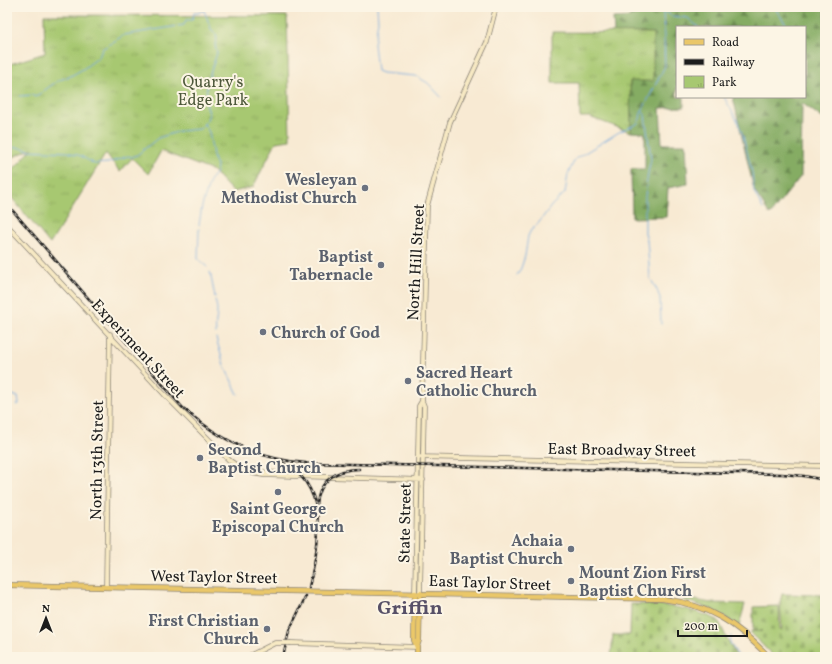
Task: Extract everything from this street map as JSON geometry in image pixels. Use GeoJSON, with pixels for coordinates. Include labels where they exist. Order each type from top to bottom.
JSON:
{"type":"FeatureCollection","features":[{"type":"Feature","properties":{"kind":"main road","name":"North Hill Street"},"geometry":{"type":"LineString","coordinates":[[420,480],[423,457],[424,406],[422,401],[428,206],[450,122],[486,42],[496,7]]}},
{"type":"Feature","properties":{"kind":"main road","name":"Experiment Street"},"geometry":{"type":"LineString","coordinates":[[7,225],[110,334],[164,394],[235,464],[247,472],[263,476],[298,476]]}},
{"type":"Feature","properties":{"kind":"main road","name":"North 13th Street"},"geometry":{"type":"LineString","coordinates":[[106,587],[110,334]]}},
{"type":"Feature","properties":{"kind":"main road","name":"State Street"},"geometry":{"type":"LineString","coordinates":[[420,480],[418,457],[419,406],[422,401]]}},
{"type":"Feature","properties":{"kind":"main road","name":"East Broadway Street"},"geometry":{"type":"LineString","coordinates":[[418,457],[825,466]]}},
{"type":"Feature","properties":{"kind":"main road"},"geometry":{"type":"LineString","coordinates":[[247,472],[276,473],[298,476],[420,480],[417,593],[419,640],[417,657]]}},
{"type":"Feature","properties":{"kind":"main road","name":"West Taylor Street"},"geometry":{"type":"LineString","coordinates":[[7,585],[417,593]]}},
{"type":"Feature","properties":{"kind":"main road","name":"East Taylor Street"},"geometry":{"type":"LineString","coordinates":[[417,593],[657,599],[680,602],[704,609],[728,621],[739,628],[769,657]]}},
{"type":"Feature","properties":{"kind":"main road"},"geometry":{"type":"LineString","coordinates":[[247,657],[274,643],[417,647]]}},
{"type":"Feature","properties":{"kind":"green space"},"geometry":{"type":"Polygon","coordinates":[[[630,7],[825,7],[825,120],[802,103],[801,176],[770,215],[754,190],[733,98],[806,98],[806,26],[676,26],[676,98],[684,98],[684,107],[660,108],[662,144],[686,144],[688,184],[668,188],[666,217],[632,218],[631,169],[645,169],[645,133],[631,132],[630,80],[653,33],[614,33],[613,18],[630,17],[630,7]]]}},
{"type":"Feature","properties":{"kind":"green space","name":"Quarry's Edge Park"},"geometry":{"type":"Polygon","coordinates":[[[44,15],[287,16],[290,140],[276,142],[253,187],[233,192],[213,171],[161,151],[148,174],[132,158],[120,172],[106,153],[50,244],[7,192],[7,176],[33,148],[7,160],[7,65],[45,53],[44,15]]]}},
{"type":"Feature","properties":{"kind":"green space"},"geometry":{"type":"Polygon","coordinates":[[[552,32],[653,33],[653,81],[630,81],[631,132],[589,117],[580,117],[579,83],[552,83],[552,32]]]}},
{"type":"Feature","properties":{"kind":"green space"},"geometry":{"type":"Polygon","coordinates":[[[782,594],[825,595],[825,657],[774,657],[751,633],[751,631],[753,631],[753,607],[779,606],[780,630],[782,630],[780,602],[782,594]]]}},
{"type":"Feature","properties":{"kind":"green space"},"geometry":{"type":"Polygon","coordinates":[[[684,598],[711,603],[745,604],[739,626],[711,609],[683,600],[684,598]]]}},
{"type":"Feature","properties":{"kind":"green space"},"geometry":{"type":"Polygon","coordinates":[[[631,604],[686,609],[718,620],[737,657],[611,657],[613,635],[630,635],[631,604]]]}},
{"type":"Feature","properties":{"kind":"waterway"},"geometry":{"type":"LineString","coordinates":[[377,7],[378,21],[374,44],[377,71],[382,73],[416,76],[428,83],[441,97]]}},
{"type":"Feature","properties":{"kind":"waterway"},"geometry":{"type":"LineString","coordinates":[[517,275],[520,271],[525,256],[528,236],[531,230],[537,225],[552,205],[565,193],[568,174],[575,159],[619,132],[637,124],[640,119],[641,113],[665,66],[664,7]]}},
{"type":"Feature","properties":{"kind":"waterway"},"geometry":{"type":"LineString","coordinates":[[774,7],[786,24]]}},
{"type":"Feature","properties":{"kind":"waterway"},"geometry":{"type":"LineString","coordinates":[[20,96],[32,95],[35,97],[56,82],[83,69],[99,57],[102,49],[124,35],[184,25],[186,20],[192,20],[194,13],[204,10]]}},
{"type":"Feature","properties":{"kind":"waterway"},"geometry":{"type":"LineString","coordinates":[[13,148],[17,147],[29,150],[68,152],[81,156],[94,164],[108,163],[128,156],[132,157],[137,155],[158,138],[180,131],[200,129],[207,120],[209,113],[206,103],[207,83],[217,53],[215,45],[217,38],[211,29],[204,10]]}},
{"type":"Feature","properties":{"kind":"waterway"},"geometry":{"type":"LineString","coordinates":[[663,10],[672,16],[688,18],[697,26]]}},
{"type":"Feature","properties":{"kind":"waterway"},"geometry":{"type":"LineString","coordinates":[[725,98],[738,122],[743,136],[752,172],[754,192],[763,209]]}},
{"type":"Feature","properties":{"kind":"waterway"},"geometry":{"type":"LineString","coordinates":[[643,112],[645,115],[651,159],[645,196],[645,233],[647,240],[650,278],[660,298],[661,324]]}},
{"type":"Feature","properties":{"kind":"waterway"},"geometry":{"type":"LineString","coordinates":[[199,225],[202,206],[210,181],[216,172],[217,166],[214,161],[209,132],[204,124]]}},
{"type":"Feature","properties":{"kind":"waterway"},"geometry":{"type":"LineString","coordinates":[[199,229],[198,259],[207,267]]}},
{"type":"Feature","properties":{"kind":"waterway"},"geometry":{"type":"LineString","coordinates":[[210,272],[215,297]]}},
{"type":"Feature","properties":{"kind":"waterway"},"geometry":{"type":"LineString","coordinates":[[215,300],[217,310],[216,333]]}},
{"type":"Feature","properties":{"kind":"waterway"},"geometry":{"type":"LineString","coordinates":[[216,338],[224,365],[238,394]]}},
{"type":"Feature","properties":{"kind":"waterway"},"geometry":{"type":"LineString","coordinates":[[7,393],[18,397],[19,404],[17,405]]}},
{"type":"Feature","properties":{"kind":"waterway"},"geometry":{"type":"LineString","coordinates":[[731,636],[730,643],[739,657]]}},
{"type":"Feature","properties":{"kind":"railway"},"geometry":{"type":"LineString","coordinates":[[7,204],[183,408],[196,419],[225,438],[240,446],[272,458],[306,463],[782,474],[825,480]]}},
{"type":"Feature","properties":{"kind":"railway"},"geometry":{"type":"LineString","coordinates":[[281,462],[297,472],[308,485],[314,500],[318,517],[316,553],[309,587]]}},
{"type":"Feature","properties":{"kind":"railway"},"geometry":{"type":"LineString","coordinates":[[317,506],[318,497],[321,490],[330,478],[343,471],[359,469]]}},
{"type":"Feature","properties":{"kind":"railway"},"geometry":{"type":"LineString","coordinates":[[283,657],[289,631],[306,596]]}},
{"type":"Feature","properties":{"kind":"place","name":"Wesleyan Methodist Church"},"geometry":{"type":"Point","coordinates":[365,188]}},
{"type":"Feature","properties":{"kind":"place","name":"Baptist Tabernacle"},"geometry":{"type":"Point","coordinates":[381,265]}},
{"type":"Feature","properties":{"kind":"place","name":"Church of God"},"geometry":{"type":"Point","coordinates":[263,332]}},
{"type":"Feature","properties":{"kind":"place","name":"Sacred Heart Catholic Church"},"geometry":{"type":"Point","coordinates":[408,381]}},
{"type":"Feature","properties":{"kind":"place","name":"Second Baptist Church"},"geometry":{"type":"Point","coordinates":[200,458]}},
{"type":"Feature","properties":{"kind":"place","name":"Saint George Episcopal Church"},"geometry":{"type":"Point","coordinates":[278,492]}},
{"type":"Feature","properties":{"kind":"place","name":"Achaia Baptist Church"},"geometry":{"type":"Point","coordinates":[571,549]}},
{"type":"Feature","properties":{"kind":"place","name":"Mount Zion First Baptist Church"},"geometry":{"type":"Point","coordinates":[571,581]}},
{"type":"Feature","properties":{"kind":"place","name":"First Christian Church"},"geometry":{"type":"Point","coordinates":[267,629]}},
{"type":"Feature","properties":{"kind":"district","name":"Griffin"},"geometry":{"type":"Point","coordinates":[410,607]}}]}
